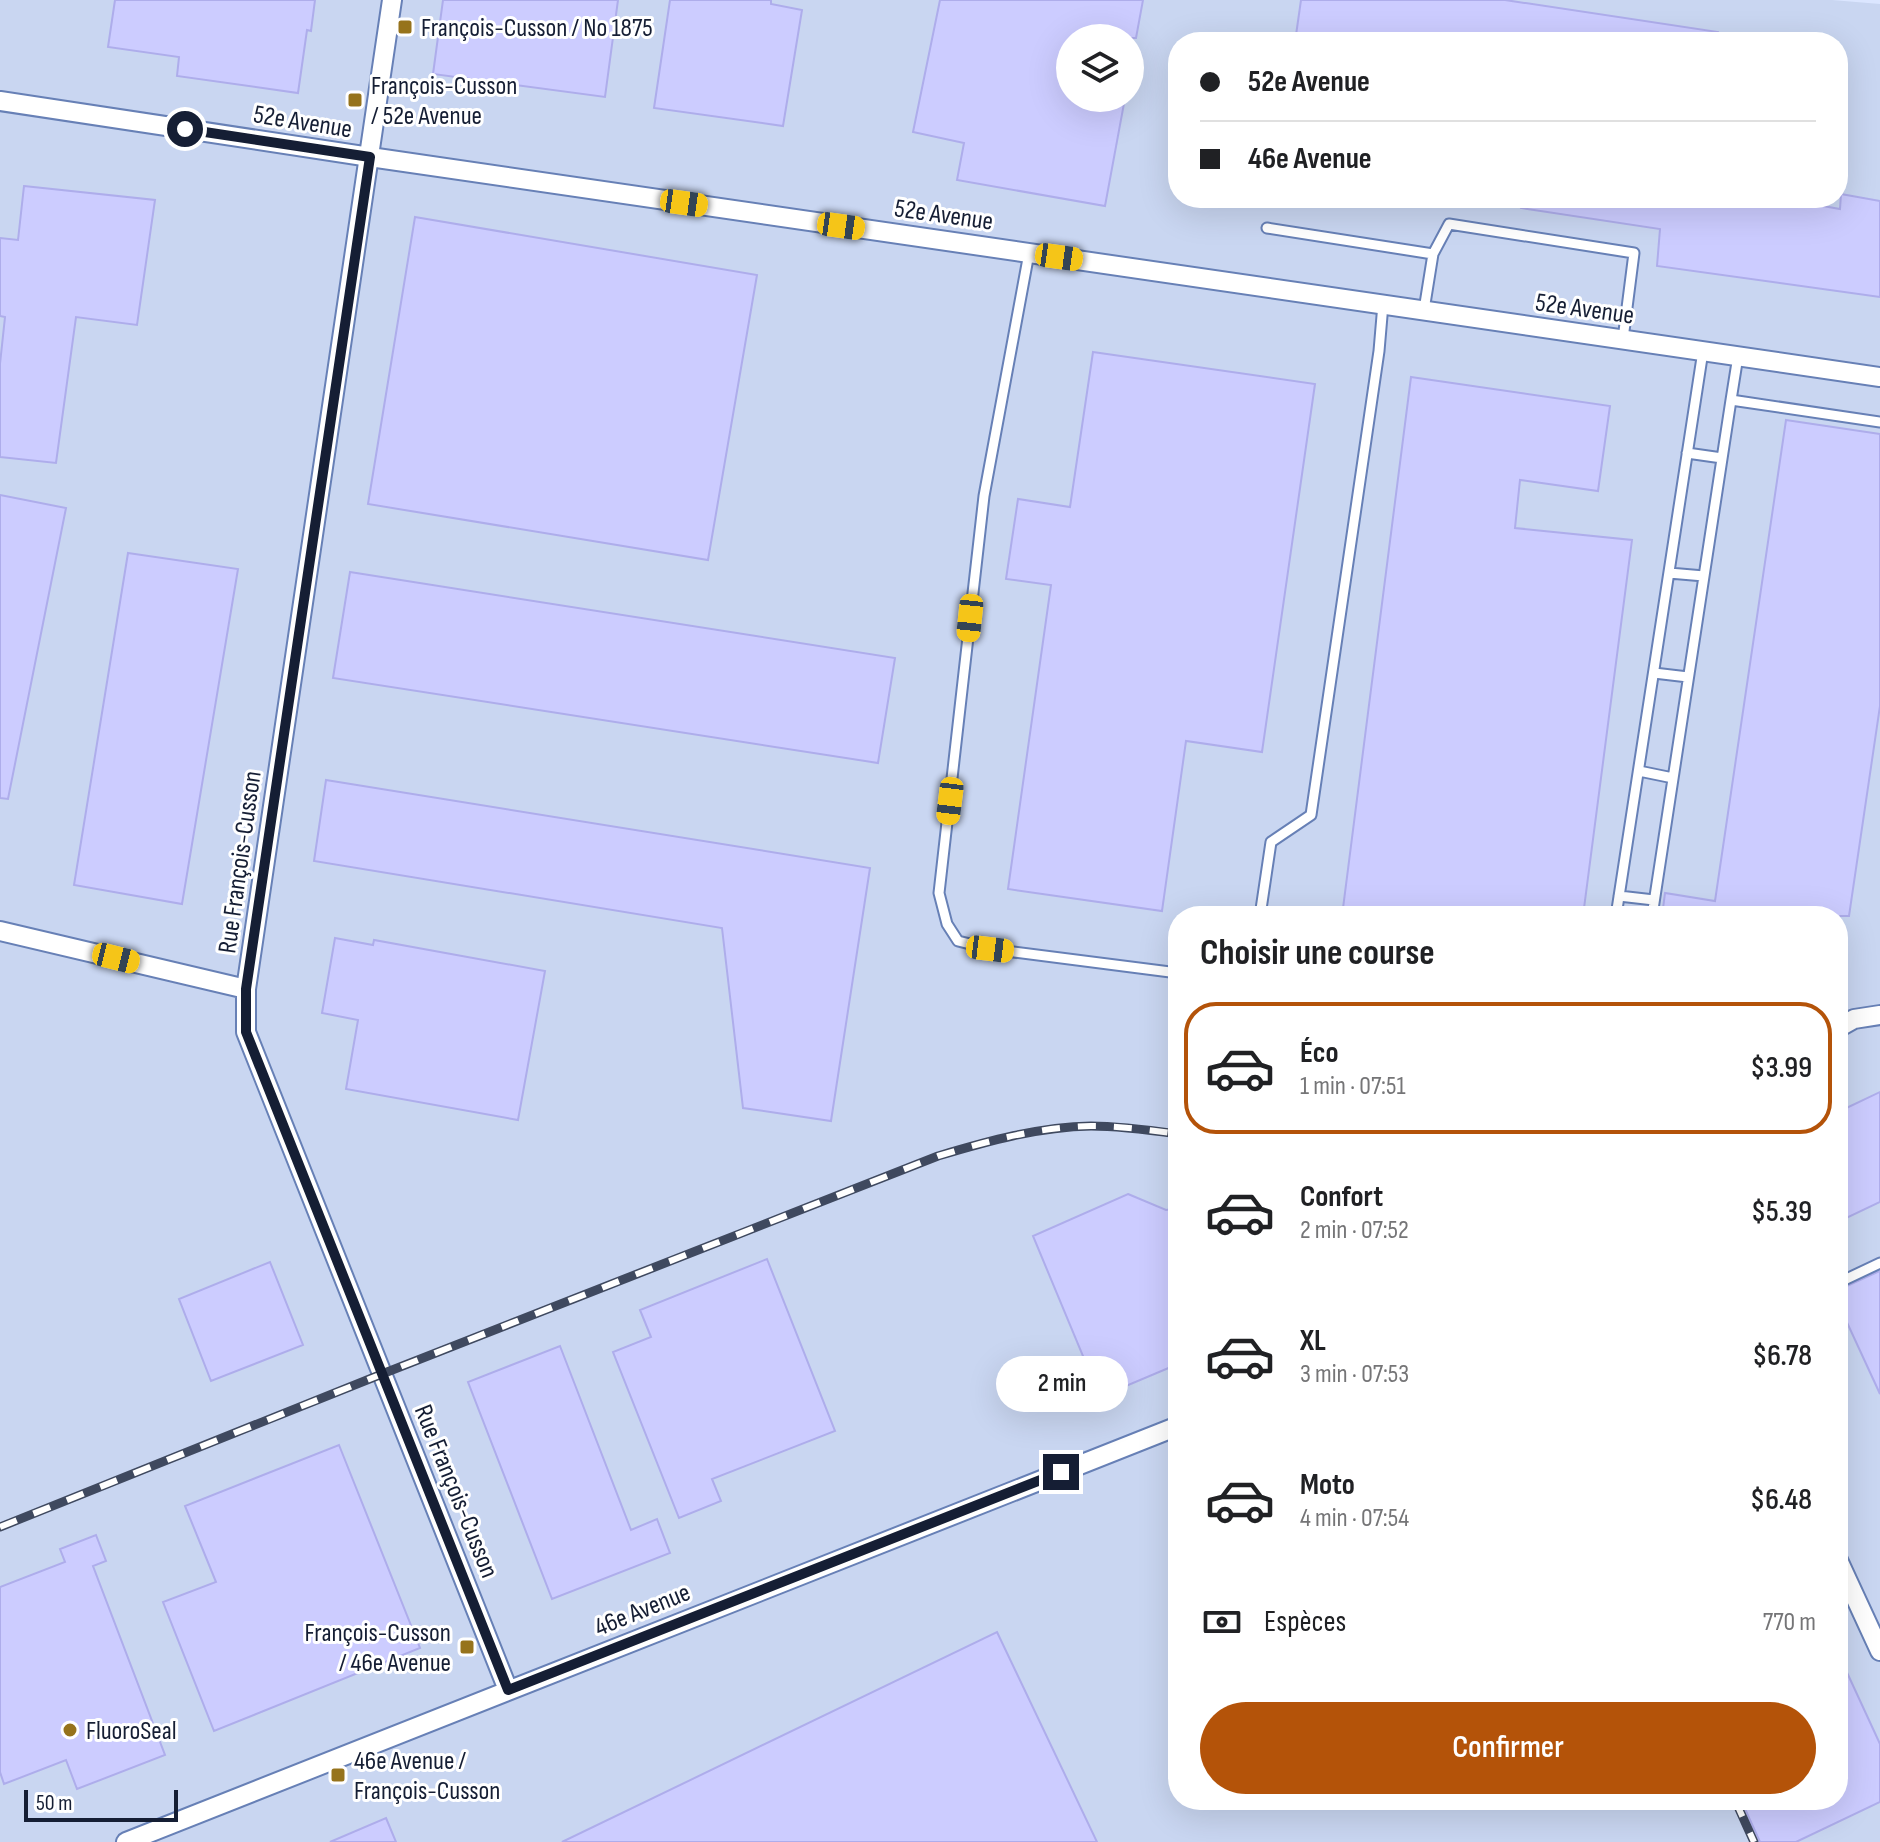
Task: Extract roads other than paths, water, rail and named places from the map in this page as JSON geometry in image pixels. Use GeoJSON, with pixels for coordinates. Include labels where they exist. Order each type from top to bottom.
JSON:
{"type":"FeatureCollection","features":[{"type":"Feature","properties":{"kind":"street","name":"Rue François-Cusson"},"geometry":{"type":"LineString","coordinates":[[392,0],[246,989],[246,1032],[508,1690]]}},
{"type":"Feature","properties":{"kind":"street","name":"52e Avenue"},"geometry":{"type":"LineString","coordinates":[[0,101],[1880,377]]}},
{"type":"Feature","properties":{"kind":"street"},"geometry":{"type":"LineString","coordinates":[[0,931],[246,989]]}},
{"type":"Feature","properties":{"kind":"street"},"geometry":{"type":"LineString","coordinates":[[1848,1022],[1880,1015]]}},
{"type":"Feature","properties":{"kind":"street","name":"46e Avenue"},"geometry":{"type":"LineString","coordinates":[[126,1842],[1168,1430]]}},
{"type":"Feature","properties":{"kind":"street"},"geometry":{"type":"LineString","coordinates":[[1848,1582],[1880,1651]]}},
{"type":"Feature","properties":{"kind":"lane"},"geometry":{"type":"LineString","coordinates":[[1424,310],[1433,254],[1449,224],[1634,253],[1623,339]]}},
{"type":"Feature","properties":{"kind":"lane"},"geometry":{"type":"LineString","coordinates":[[1267,228],[1433,254]]}},
{"type":"Feature","properties":{"kind":"lane"},"geometry":{"type":"LineString","coordinates":[[1029,253],[984,496],[939,893],[947,924],[958,941],[990,949],[1168,972]]}},
{"type":"Feature","properties":{"kind":"lane"},"geometry":{"type":"LineString","coordinates":[[1261,906],[1271,842],[1311,815],[1379,351],[1383,304]]}},
{"type":"Feature","properties":{"kind":"lane"},"geometry":{"type":"LineString","coordinates":[[1618,906],[1703,351]]}},
{"type":"Feature","properties":{"kind":"lane"},"geometry":{"type":"LineString","coordinates":[[1653,906],[1738,356]]}},
{"type":"Feature","properties":{"kind":"lane"},"geometry":{"type":"LineString","coordinates":[[1731,400],[1880,422]]}},
{"type":"Feature","properties":{"kind":"lane"},"geometry":{"type":"LineString","coordinates":[[1687,453],[1722,458]]}},
{"type":"Feature","properties":{"kind":"lane"},"geometry":{"type":"LineString","coordinates":[[1669,573],[1704,576]]}},
{"type":"Feature","properties":{"kind":"lane"},"geometry":{"type":"LineString","coordinates":[[1654,673],[1688,677]]}},
{"type":"Feature","properties":{"kind":"lane"},"geometry":{"type":"LineString","coordinates":[[1639,771],[1673,778]]}},
{"type":"Feature","properties":{"kind":"lane"},"geometry":{"type":"LineString","coordinates":[[1619,896],[1654,900]]}},
{"type":"Feature","properties":{"kind":"lane"},"geometry":{"type":"LineString","coordinates":[[1848,1278],[1880,1263]]}},
{"type":"Feature","properties":{"kind":"railway"},"geometry":{"type":"LineString","coordinates":[[0,1527],[938,1156],[1013,1136],[1071,1127],[1113,1127],[1168,1133]]}},
{"type":"Feature","properties":{"kind":"railway"},"geometry":{"type":"LineString","coordinates":[[1740,1810],[1754,1842]]}},
{"type":"Feature","properties":{"kind":"place","name":"François-Cusson / No 1875"},"geometry":{"type":"Point","coordinates":[405,27]}},
{"type":"Feature","properties":{"kind":"place","name":"François-Cusson / 52e Avenue"},"geometry":{"type":"Point","coordinates":[355,100]}},
{"type":"Feature","properties":{"kind":"place","name":"François-Cusson / 46e Avenue"},"geometry":{"type":"Point","coordinates":[467,1647]}},
{"type":"Feature","properties":{"kind":"place","name":"FluoroSeal"},"geometry":{"type":"Point","coordinates":[70,1730]}},
{"type":"Feature","properties":{"kind":"place","name":"46e Avenue / François-Cusson"},"geometry":{"type":"Point","coordinates":[338,1775]}}]}
